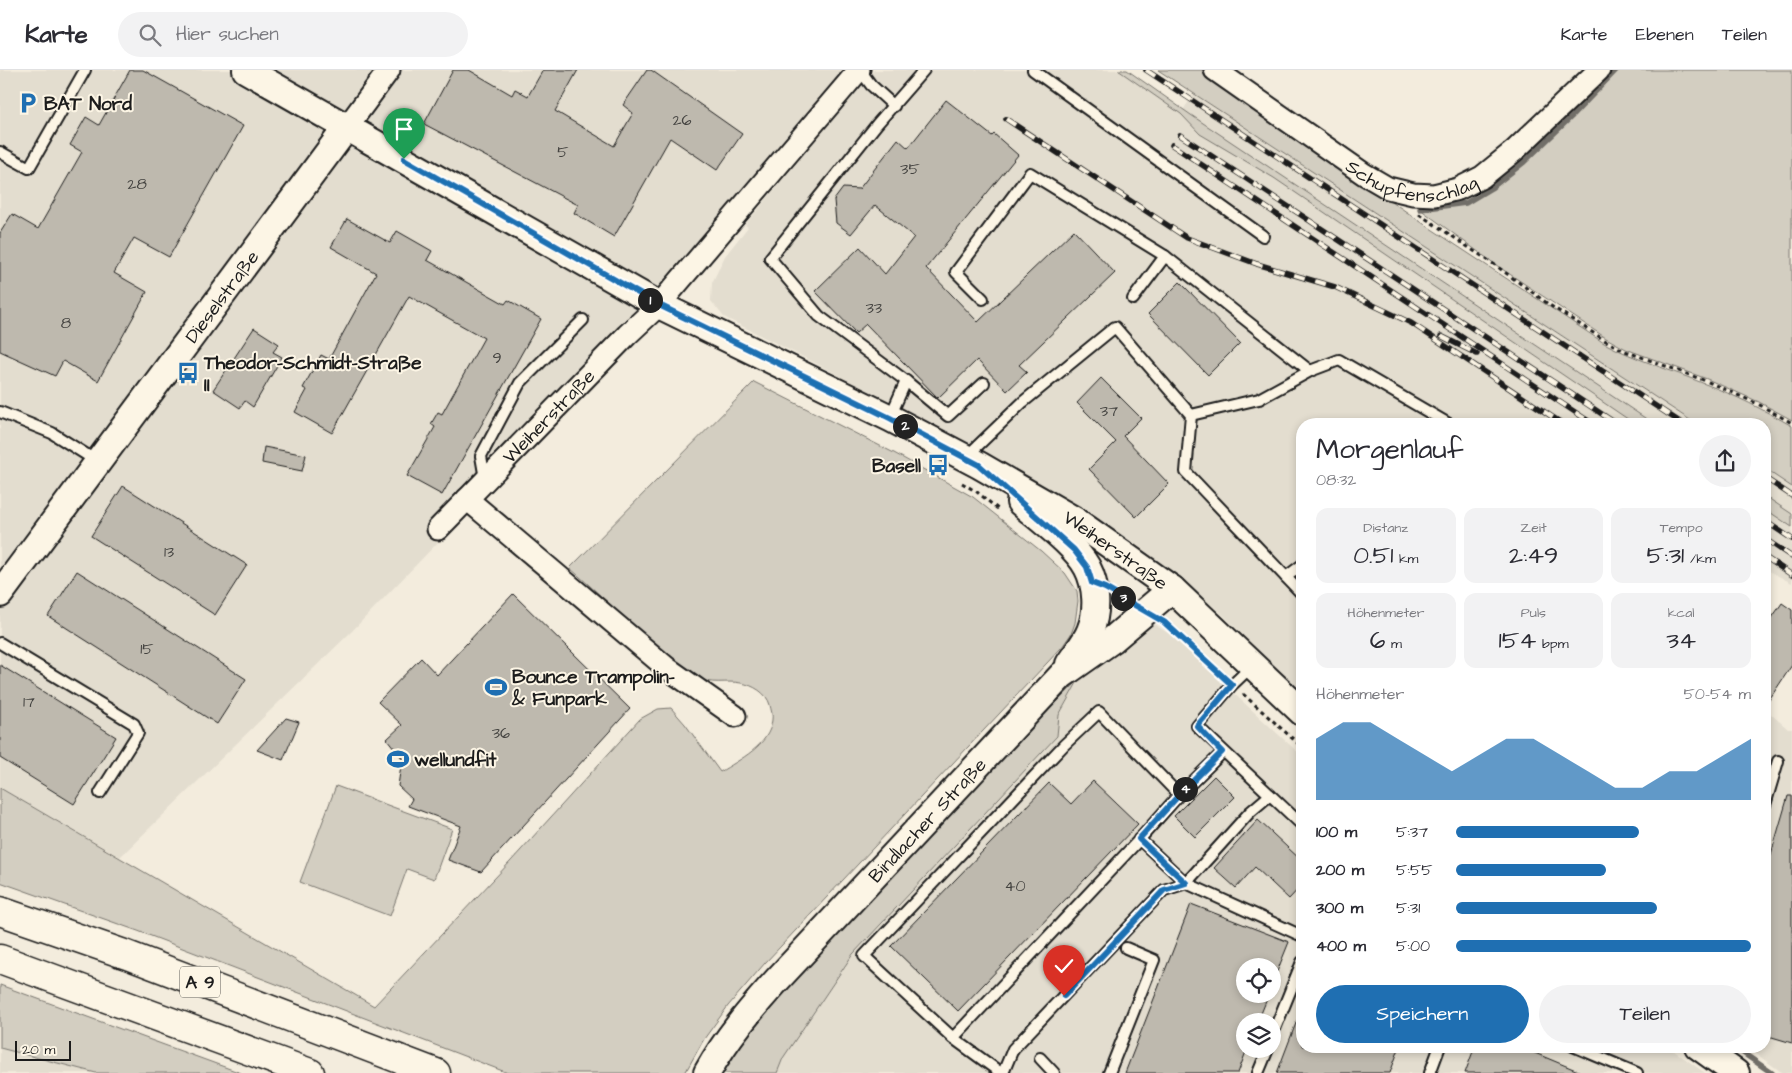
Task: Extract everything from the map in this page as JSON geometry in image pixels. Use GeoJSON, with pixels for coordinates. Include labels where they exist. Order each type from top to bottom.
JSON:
{"type":"FeatureCollection","features":[{"type":"Feature","properties":{"kind":"highway","name":"A 9"},"geometry":{"type":"LineString","coordinates":[[0,911],[127,955],[436,1073]]}},
{"type":"Feature","properties":{"kind":"highway","name":"A 9"},"geometry":{"type":"LineString","coordinates":[[0,960],[310,1073]]}},
{"type":"Feature","properties":{"kind":"street","name":"Weiherstraße"},"geometry":{"type":"LineString","coordinates":[[246,70],[659,305],[890,418],[968,469],[1076,521],[1172,589],[1296,706]]}},
{"type":"Feature","properties":{"kind":"street","name":"Dieselstraße"},"geometry":{"type":"LineString","coordinates":[[0,594],[389,70]]}},
{"type":"Feature","properties":{"kind":"street","name":"Weiherstraße"},"geometry":{"type":"LineString","coordinates":[[438,529],[659,305],[859,70]]}},
{"type":"Feature","properties":{"kind":"street","name":"Schupfenschlag"},"geometry":{"type":"LineString","coordinates":[[1215,70],[1364,174],[1388,188],[1398,192],[1434,195],[1458,189],[1482,177],[1514,152],[1599,70]]}},
{"type":"Feature","properties":{"kind":"street"},"geometry":{"type":"LineString","coordinates":[[968,469],[1074,550],[1087,567],[1096,604],[1094,619],[1090,632],[1062,675]]}},
{"type":"Feature","properties":{"kind":"street"},"geometry":{"type":"LineString","coordinates":[[467,499],[667,668],[735,716]]}},
{"type":"Feature","properties":{"kind":"street","name":"Bindlacher Straße"},"geometry":{"type":"LineString","coordinates":[[707,1073],[719,1051],[744,1017],[1062,675],[1112,640],[1172,589]]}},
{"type":"Feature","properties":{"kind":"street"},"geometry":{"type":"LineString","coordinates":[[1708,1053],[1736,1073]]}},
{"type":"Feature","properties":{"kind":"lane"},"geometry":{"type":"LineString","coordinates":[[0,152],[29,168],[85,70]]}},
{"type":"Feature","properties":{"kind":"lane"},"geometry":{"type":"LineString","coordinates":[[859,70],[871,85],[894,106]]}},
{"type":"Feature","properties":{"kind":"lane"},"geometry":{"type":"LineString","coordinates":[[924,70],[770,258],[819,316],[906,381],[948,416],[984,383]]}},
{"type":"Feature","properties":{"kind":"lane"},"geometry":{"type":"LineString","coordinates":[[1033,70],[1263,236]]}},
{"type":"Feature","properties":{"kind":"lane"},"geometry":{"type":"LineString","coordinates":[[983,299],[956,272],[1030,173],[1165,256],[1310,371]]}},
{"type":"Feature","properties":{"kind":"lane"},"geometry":{"type":"LineString","coordinates":[[1132,299],[1165,256]]}},
{"type":"Feature","properties":{"kind":"lane"},"geometry":{"type":"LineString","coordinates":[[486,480],[481,456],[520,383],[583,320]]}},
{"type":"Feature","properties":{"kind":"lane"},"geometry":{"type":"LineString","coordinates":[[968,469],[1023,402],[1115,327],[1192,415],[1186,472],[1296,588]]}},
{"type":"Feature","properties":{"kind":"lane"},"geometry":{"type":"LineString","coordinates":[[1192,415],[1259,399],[1310,371],[1339,360],[1440,418]]}},
{"type":"Feature","properties":{"kind":"lane"},"geometry":{"type":"LineString","coordinates":[[890,418],[906,381]]}},
{"type":"Feature","properties":{"kind":"lane"},"geometry":{"type":"LineString","coordinates":[[0,412],[52,433],[99,462]]}},
{"type":"Feature","properties":{"kind":"lane"},"geometry":{"type":"LineString","coordinates":[[1286,577],[1296,570]]}},
{"type":"Feature","properties":{"kind":"lane"},"geometry":{"type":"LineString","coordinates":[[0,643],[134,724],[138,733],[100,793]]}},
{"type":"Feature","properties":{"kind":"lane"},"geometry":{"type":"LineString","coordinates":[[1254,665],[1232,685],[1197,726],[1222,752],[1296,819]]}},
{"type":"Feature","properties":{"kind":"lane"},"geometry":{"type":"LineString","coordinates":[[1179,795],[1099,712],[1064,745],[864,956],[953,1038],[1002,1073],[1013,1049],[1164,890],[1186,883],[1250,812],[1270,795]]}},
{"type":"Feature","properties":{"kind":"lane"},"geometry":{"type":"LineString","coordinates":[[953,1038],[1179,795],[1222,752]]}},
{"type":"Feature","properties":{"kind":"lane"},"geometry":{"type":"LineString","coordinates":[[1771,785],[1778,761]]}},
{"type":"Feature","properties":{"kind":"lane"},"geometry":{"type":"LineString","coordinates":[[1139,839],[1186,883],[1296,933]]}},
{"type":"Feature","properties":{"kind":"lane"},"geometry":{"type":"LineString","coordinates":[[1109,1073],[1154,960],[1126,948]]}},
{"type":"Feature","properties":{"kind":"lane"},"geometry":{"type":"LineString","coordinates":[[1281,1014],[1296,977]]}},
{"type":"Feature","properties":{"kind":"lane"},"geometry":{"type":"LineString","coordinates":[[1430,1073],[1437,1053]]}},
{"type":"Feature","properties":{"kind":"lane"},"geometry":{"type":"LineString","coordinates":[[1590,1053],[1637,1073]]}},
{"type":"Feature","properties":{"kind":"lane"},"geometry":{"type":"LineString","coordinates":[[1040,1058],[1054,1073]]}},
{"type":"Feature","properties":{"kind":"lane"},"geometry":{"type":"LineString","coordinates":[[1258,1073],[1264,1058]]}},
{"type":"Feature","properties":{"kind":"path"},"geometry":{"type":"LineString","coordinates":[[1398,192],[1417,213],[1495,265],[1551,306],[1606,341],[1625,351],[1706,381],[1758,404],[1792,423]]}},
{"type":"Feature","properties":{"kind":"path"},"geometry":{"type":"LineString","coordinates":[[968,469],[977,492],[1002,512]]}},
{"type":"Feature","properties":{"kind":"path"},"geometry":{"type":"LineString","coordinates":[[1146,612],[1164,622],[1296,742]]}},
{"type":"Feature","properties":{"kind":"shaded area"},"geometry":{"type":"Polygon","coordinates":[[[0,70],[843,70],[712,234],[477,502],[351,632],[120,857],[0,788],[0,70]]]}},
{"type":"Feature","properties":{"kind":"shaded area"},"geometry":{"type":"Polygon","coordinates":[[[874,70],[1118,70],[1181,113],[1194,94],[1687,418],[1296,418],[1296,688],[1222,614],[1173,572],[1133,542],[1081,508],[819,365],[724,317],[711,301],[712,283],[725,256],[748,227],[745,225],[874,70]]]}},
{"type":"Feature","properties":{"kind":"shaded area"},"geometry":{"type":"Polygon","coordinates":[[[1118,70],[1127,70],[1191,115],[1645,418],[1626,418],[1274,178],[1200,134],[1181,114],[1118,70]]]}},
{"type":"Feature","properties":{"kind":"shaded area"},"geometry":{"type":"Polygon","coordinates":[[[1158,70],[1203,70],[1421,222],[1604,343],[1641,360],[1727,393],[1792,426],[1792,487],[1771,473],[1771,418],[1687,418],[1158,70]]]}},
{"type":"Feature","properties":{"kind":"shaded area"},"geometry":{"type":"Polygon","coordinates":[[[1608,70],[1792,70],[1792,420],[1759,402],[1707,379],[1626,349],[1606,338],[1499,267],[1420,209],[1417,203],[1433,201],[1608,70]]]}},
{"type":"Feature","properties":{"kind":"shaded area"},"geometry":{"type":"Polygon","coordinates":[[[754,382],[894,453],[973,497],[1041,551],[1065,573],[1077,591],[1078,601],[1075,623],[1071,634],[1062,647],[765,963],[728,1006],[704,1039],[685,1073],[508,1073],[138,931],[0,882],[0,788],[374,1006],[511,861],[640,719],[658,709],[671,708],[720,772],[752,751],[766,737],[770,729],[772,716],[770,705],[763,693],[746,684],[713,682],[697,677],[648,638],[570,568],[754,382]]]}},
{"type":"Feature","properties":{"kind":"shaded area"},"geometry":{"type":"Polygon","coordinates":[[[1771,473],[1792,487],[1792,583],[1771,572],[1771,473]]]}},
{"type":"Feature","properties":{"kind":"shaded area"},"geometry":{"type":"Polygon","coordinates":[[[1771,500],[1792,514],[1792,527],[1771,513],[1771,500]]]}},
{"type":"Feature","properties":{"kind":"shaded area"},"geometry":{"type":"Polygon","coordinates":[[[1154,624],[1169,634],[1296,750],[1296,1053],[1677,1053],[1705,1073],[777,1073],[783,1058],[853,954],[1057,736],[1059,715],[1078,681],[1138,631],[1154,624]]]}},
{"type":"Feature","properties":{"kind":"shaded area"},"geometry":{"type":"Polygon","coordinates":[[[1078,681],[1059,715],[1057,736],[853,954],[783,1058],[777,1073],[720,1073],[753,1023],[1001,757],[1078,681]]]}},
{"type":"Feature","properties":{"kind":"shaded area"},"geometry":{"type":"Polygon","coordinates":[[[1771,714],[1788,729],[1792,729],[1792,1073],[1783,1073],[1755,1053],[1771,1053],[1771,714]]]}},
{"type":"Feature","properties":{"kind":"shaded area"},"geometry":{"type":"Polygon","coordinates":[[[336,786],[452,829],[434,879],[407,869],[390,916],[300,882],[336,786]]]}},
{"type":"Feature","properties":{"kind":"shaded area"},"geometry":{"type":"Polygon","coordinates":[[[0,985],[241,1073],[96,1073],[0,1048],[0,985]]]}},
{"type":"Feature","properties":{"kind":"shaded area"},"geometry":{"type":"Polygon","coordinates":[[[0,1048],[96,1073],[0,1073],[0,1048]]]}},
{"type":"Feature","properties":{"kind":"building"},"geometry":{"type":"Polygon","coordinates":[[[130,70],[143,70],[243,126],[169,257],[134,238],[114,273],[147,292],[98,381],[63,361],[55,376],[0,351],[0,233],[12,214],[38,229],[82,152],[70,145],[86,117],[99,125],[130,70]]]}},
{"type":"Feature","properties":{"kind":"building"},"geometry":{"type":"Polygon","coordinates":[[[453,70],[469,70],[512,95],[515,89],[528,96],[543,70],[578,70],[555,111],[614,146],[633,113],[623,105],[647,70],[651,70],[742,134],[717,170],[670,138],[614,237],[574,213],[578,205],[424,124],[453,70]]]}},
{"type":"Feature","properties":{"kind":"building"},"geometry":{"type":"Polygon","coordinates":[[[946,100],[992,136],[994,134],[1018,155],[926,268],[978,322],[1074,230],[1115,273],[1019,365],[1027,372],[1007,391],[977,360],[938,398],[866,324],[856,333],[815,291],[860,247],[885,274],[914,237],[875,205],[851,234],[836,223],[834,200],[843,188],[859,189],[898,139],[908,148],[946,100]]]}},
{"type":"Feature","properties":{"kind":"building"},"geometry":{"type":"Polygon","coordinates":[[[347,219],[390,243],[397,231],[432,251],[427,260],[505,304],[508,300],[541,319],[442,495],[407,476],[435,427],[431,424],[438,412],[442,414],[484,338],[409,296],[332,433],[295,412],[307,390],[303,388],[321,355],[329,359],[376,273],[331,247],[347,219]]]}},
{"type":"Feature","properties":{"kind":"building"},"geometry":{"type":"Polygon","coordinates":[[[1180,282],[1240,343],[1208,375],[1148,314],[1180,282]]]}},
{"type":"Feature","properties":{"kind":"building"},"geometry":{"type":"Polygon","coordinates":[[[254,328],[279,344],[273,352],[282,357],[253,407],[245,401],[240,408],[213,390],[254,328]]]}},
{"type":"Feature","properties":{"kind":"building"},"geometry":{"type":"Polygon","coordinates":[[[1101,378],[1141,418],[1123,436],[1169,484],[1136,517],[1089,469],[1116,442],[1077,403],[1101,378]]]}},
{"type":"Feature","properties":{"kind":"building"},"geometry":{"type":"Polygon","coordinates":[[[264,447],[306,455],[302,471],[262,463],[264,447]]]}},
{"type":"Feature","properties":{"kind":"building"},"geometry":{"type":"Polygon","coordinates":[[[123,486],[247,565],[215,615],[91,536],[123,486]]]}},
{"type":"Feature","properties":{"kind":"building"},"geometry":{"type":"Polygon","coordinates":[[[77,571],[246,679],[217,724],[48,616],[77,571]]]}},
{"type":"Feature","properties":{"kind":"building"},"geometry":{"type":"Polygon","coordinates":[[[513,594],[630,709],[481,872],[448,860],[461,826],[408,806],[412,799],[398,786],[402,758],[387,739],[402,725],[378,702],[421,658],[437,675],[513,594]]]}},
{"type":"Feature","properties":{"kind":"building"},"geometry":{"type":"Polygon","coordinates":[[[1782,603],[1792,610],[1792,665],[1771,697],[1771,619],[1782,603]]]}},
{"type":"Feature","properties":{"kind":"building"},"geometry":{"type":"Polygon","coordinates":[[[0,665],[116,737],[74,804],[0,758],[0,665]]]}},
{"type":"Feature","properties":{"kind":"building"},"geometry":{"type":"Polygon","coordinates":[[[286,718],[299,722],[283,760],[257,750],[286,718]]]}},
{"type":"Feature","properties":{"kind":"building"},"geometry":{"type":"Polygon","coordinates":[[[1214,776],[1235,797],[1195,837],[1174,816],[1214,776]]]}},
{"type":"Feature","properties":{"kind":"building"},"geometry":{"type":"Polygon","coordinates":[[[1093,781],[1138,824],[958,1011],[891,946],[1049,783],[1071,804],[1093,781]]]}},
{"type":"Feature","properties":{"kind":"building"},"geometry":{"type":"Polygon","coordinates":[[[1788,796],[1792,796],[1792,1043],[1771,1037],[1771,854],[1788,796]]]}},
{"type":"Feature","properties":{"kind":"building"},"geometry":{"type":"Polygon","coordinates":[[[1258,820],[1296,855],[1296,891],[1289,899],[1255,867],[1236,888],[1214,868],[1258,820]]]}},
{"type":"Feature","properties":{"kind":"building"},"geometry":{"type":"Polygon","coordinates":[[[1191,904],[1289,942],[1281,962],[1281,958],[1236,958],[1236,1003],[1265,1003],[1261,1013],[1236,1013],[1236,1058],[1244,1058],[1238,1073],[1125,1073],[1191,904]]]}},
{"type":"Feature","properties":{"kind":"building"},"geometry":{"type":"Polygon","coordinates":[[[1296,1023],[1296,1053],[1397,1053],[1390,1073],[1277,1073],[1296,1023]]]}},
{"type":"Feature","properties":{"kind":"building"},"geometry":{"type":"Polygon","coordinates":[[[1472,1053],[1535,1053],[1583,1073],[1465,1073],[1472,1053]]]}},
{"type":"Feature","properties":{"kind":"waterway"},"geometry":{"type":"LineString","coordinates":[[1420,209],[1466,203],[1491,188],[1524,162],[1616,70]]}},
{"type":"Feature","properties":{"kind":"waterway"},"geometry":{"type":"LineString","coordinates":[[1743,1053],[1772,1073]]}},
{"type":"Feature","properties":{"kind":"railway"},"geometry":{"type":"LineString","coordinates":[[1146,70],[1674,418]]}},
{"type":"Feature","properties":{"kind":"railway"},"geometry":{"type":"LineString","coordinates":[[1006,119],[1187,238],[1257,264],[1335,287],[1411,323],[1554,418]]}},
{"type":"Feature","properties":{"kind":"railway"},"geometry":{"type":"LineString","coordinates":[[1180,135],[1608,418]]}},
{"type":"Feature","properties":{"kind":"railway"},"geometry":{"type":"LineString","coordinates":[[1172,145],[1584,418]]}},
{"type":"Feature","properties":{"kind":"railway"},"geometry":{"type":"LineString","coordinates":[[1441,336],[1477,354]]}},
{"type":"Feature","properties":{"kind":"railway"},"geometry":{"type":"LineString","coordinates":[[1771,482],[1792,496]]}},
{"type":"Feature","properties":{"kind":"railway"},"geometry":{"type":"LineString","coordinates":[[1771,525],[1792,539]]}},
{"type":"Feature","properties":{"kind":"railway"},"geometry":{"type":"LineString","coordinates":[[1771,543],[1792,557]]}},
{"type":"Feature","properties":{"kind":"railway"},"geometry":{"type":"LineString","coordinates":[[1771,561],[1792,575]]}},
{"type":"Feature","properties":{"kind":"place","name":"BAT Nord"},"geometry":{"type":"Point","coordinates":[28,103]}},
{"type":"Feature","properties":{"kind":"place","name":"Theodor-Schmidt-Straße II"},"geometry":{"type":"Point","coordinates":[188,373]}},
{"type":"Feature","properties":{"kind":"place","name":"Basell"},"geometry":{"type":"Point","coordinates":[938,465]}},
{"type":"Feature","properties":{"kind":"place","name":"Bounce Trampolin- & Funpark"},"geometry":{"type":"Point","coordinates":[496,687]}},
{"type":"Feature","properties":{"kind":"place","name":"wellundfit"},"geometry":{"type":"Point","coordinates":[398,759]}},
{"type":"Feature","properties":{"kind":"route"},"geometry":{"type":"LineString","coordinates":[[404,159],[659,305],[890,418],[979,465],[1074,550],[1087,567],[1092,583],[1105,588],[1164,622],[1232,685],[1197,726],[1222,752],[1139,839],[1186,883],[1164,890],[1064,996]]}}]}
